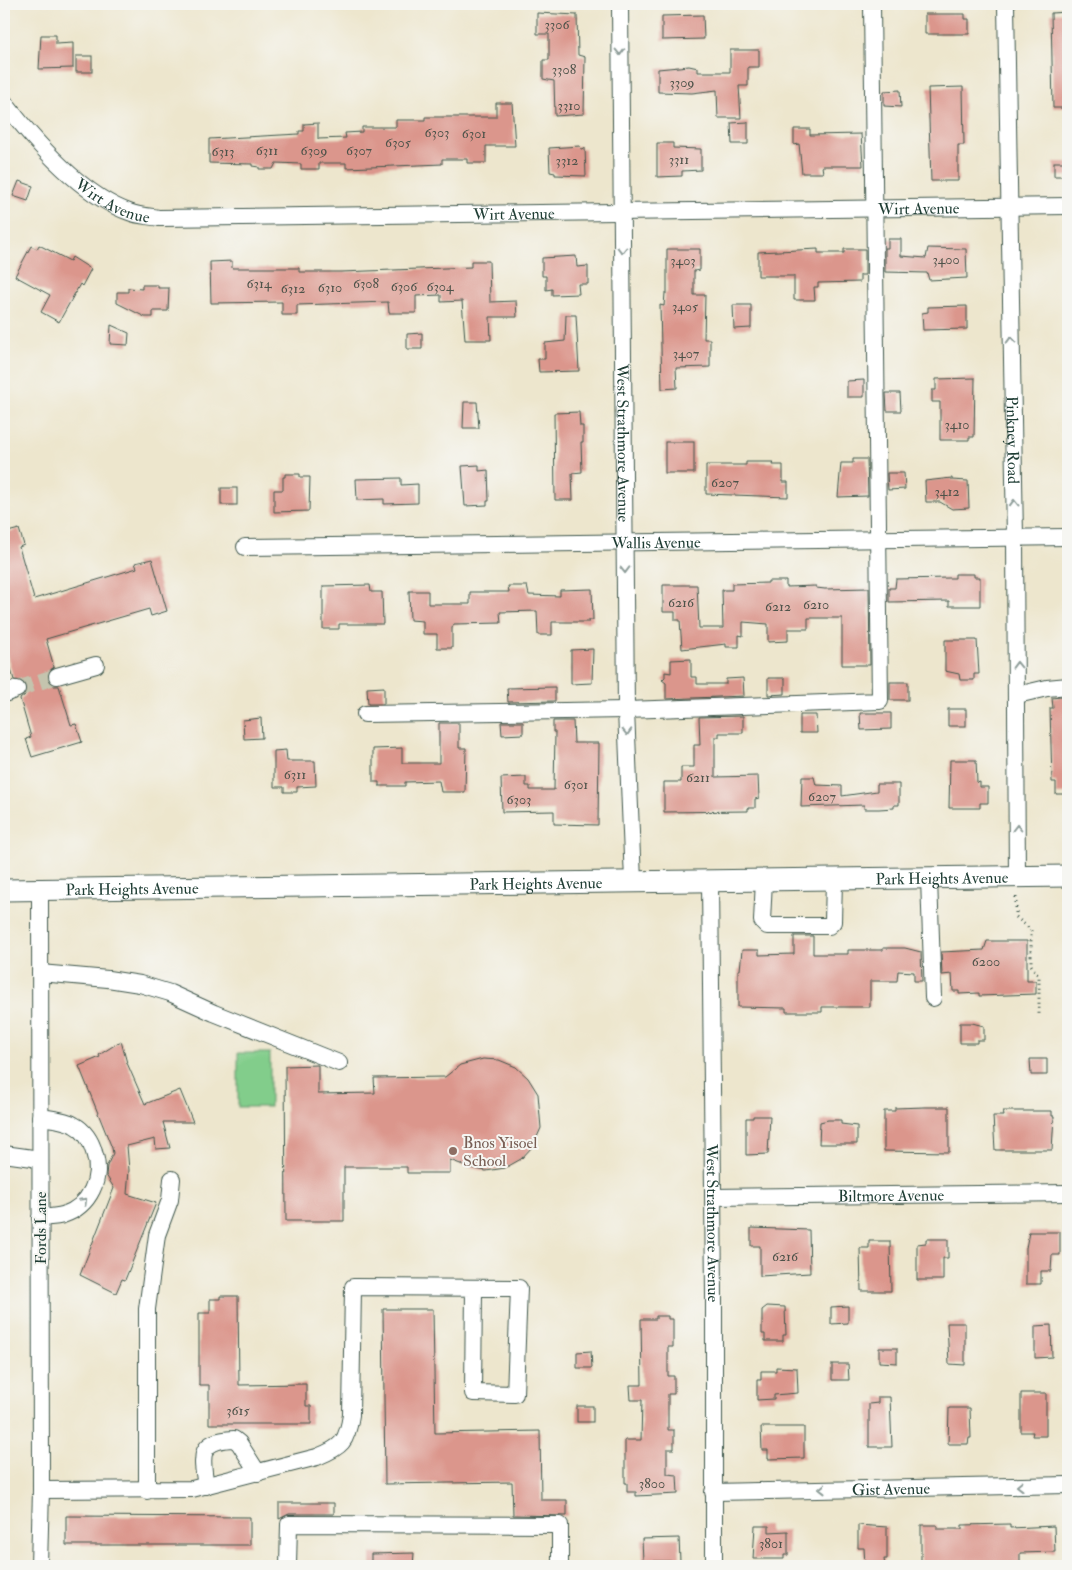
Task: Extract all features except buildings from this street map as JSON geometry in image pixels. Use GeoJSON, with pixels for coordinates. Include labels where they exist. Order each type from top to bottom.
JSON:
{"type":"FeatureCollection","features":[{"type":"Feature","properties":{"kind":"main road","name":"Park Heights Avenue"},"geometry":{"type":"LineString","coordinates":[[4,890],[929,878],[1016,887],[1068,876]]}},
{"type":"Feature","properties":{"kind":"street","name":"West Strathmore Avenue"},"geometry":{"type":"LineString","coordinates":[[620,4],[626,710],[633,881]]}},
{"type":"Feature","properties":{"kind":"street"},"geometry":{"type":"LineString","coordinates":[[364,714],[626,710],[880,700],[872,4]]}},
{"type":"Feature","properties":{"kind":"street","name":"Pinkney Road"},"geometry":{"type":"LineString","coordinates":[[1006,4],[1017,695],[1016,887]]}},
{"type":"Feature","properties":{"kind":"street","name":"Wirt Avenue"},"geometry":{"type":"LineString","coordinates":[[4,102],[47,152],[96,196],[131,213],[159,218],[1068,206]]}},
{"type":"Feature","properties":{"kind":"street","name":"Wallis Avenue"},"geometry":{"type":"LineString","coordinates":[[245,547],[624,544],[1068,537]]}},
{"type":"Feature","properties":{"kind":"street"},"geometry":{"type":"LineString","coordinates":[[57,676],[96,665]]}},
{"type":"Feature","properties":{"kind":"street"},"geometry":{"type":"LineString","coordinates":[[1017,695],[1047,688],[1068,686]]}},
{"type":"Feature","properties":{"kind":"street"},"geometry":{"type":"LineString","coordinates":[[929,878],[933,998]]}},
{"type":"Feature","properties":{"kind":"street"},"geometry":{"type":"LineString","coordinates":[[764,880],[762,921],[767,926],[829,926],[833,922],[834,879]]}},
{"type":"Feature","properties":{"kind":"street","name":"West Strathmore Avenue"},"geometry":{"type":"LineString","coordinates":[[710,881],[714,1197],[714,1566]]}},
{"type":"Feature","properties":{"kind":"street","name":"Fords Lane"},"geometry":{"type":"LineString","coordinates":[[39,1566],[41,1490],[40,890]]}},
{"type":"Feature","properties":{"kind":"street"},"geometry":{"type":"LineString","coordinates":[[40,973],[108,979],[140,984],[170,993],[214,1013],[339,1063]]}},
{"type":"Feature","properties":{"kind":"street"},"geometry":{"type":"LineString","coordinates":[[40,1117],[65,1121],[75,1125],[91,1143],[98,1168],[97,1180],[92,1192],[84,1202],[64,1215],[40,1218]]}},
{"type":"Feature","properties":{"kind":"street"},"geometry":{"type":"LineString","coordinates":[[4,1154],[40,1159]]}},
{"type":"Feature","properties":{"kind":"street"},"geometry":{"type":"LineString","coordinates":[[147,1491],[147,1309],[157,1235],[170,1200],[172,1179]]}},
{"type":"Feature","properties":{"kind":"street","name":"Biltmore Avenue"},"geometry":{"type":"LineString","coordinates":[[714,1197],[1068,1193]]}},
{"type":"Feature","properties":{"kind":"street"},"geometry":{"type":"LineString","coordinates":[[41,1490],[147,1491],[206,1486],[317,1457],[344,1442],[351,1415],[353,1287],[519,1288],[515,1394],[473,1393],[474,1288]]}},
{"type":"Feature","properties":{"kind":"street"},"geometry":{"type":"LineString","coordinates":[[206,1486],[203,1455],[206,1448],[212,1442],[234,1439],[239,1443],[258,1473]]}},
{"type":"Feature","properties":{"kind":"street","name":"Gist Avenue"},"geometry":{"type":"LineString","coordinates":[[713,1492],[1068,1485]]}},
{"type":"Feature","properties":{"kind":"street"},"geometry":{"type":"LineString","coordinates":[[288,1566],[289,1524],[560,1524],[560,1566]]}},
{"type":"Feature","properties":{"kind":"path"},"geometry":{"type":"LineString","coordinates":[[1016,887],[1016,917],[1031,930],[1031,965],[1039,977],[1039,1015]]}},
{"type":"Feature","properties":{"kind":"green space"},"geometry":{"type":"Polygon","coordinates":[[[238,1053],[270,1053],[270,1107],[238,1107],[238,1053]]]}},
{"type":"Feature","properties":{"kind":"tunnel"},"geometry":{"type":"LineString","coordinates":[[17,689],[57,676]]}},
{"type":"Feature","properties":{"kind":"place","name":"Bnos Yisoel School"},"geometry":{"type":"Point","coordinates":[453,1151]}}]}
